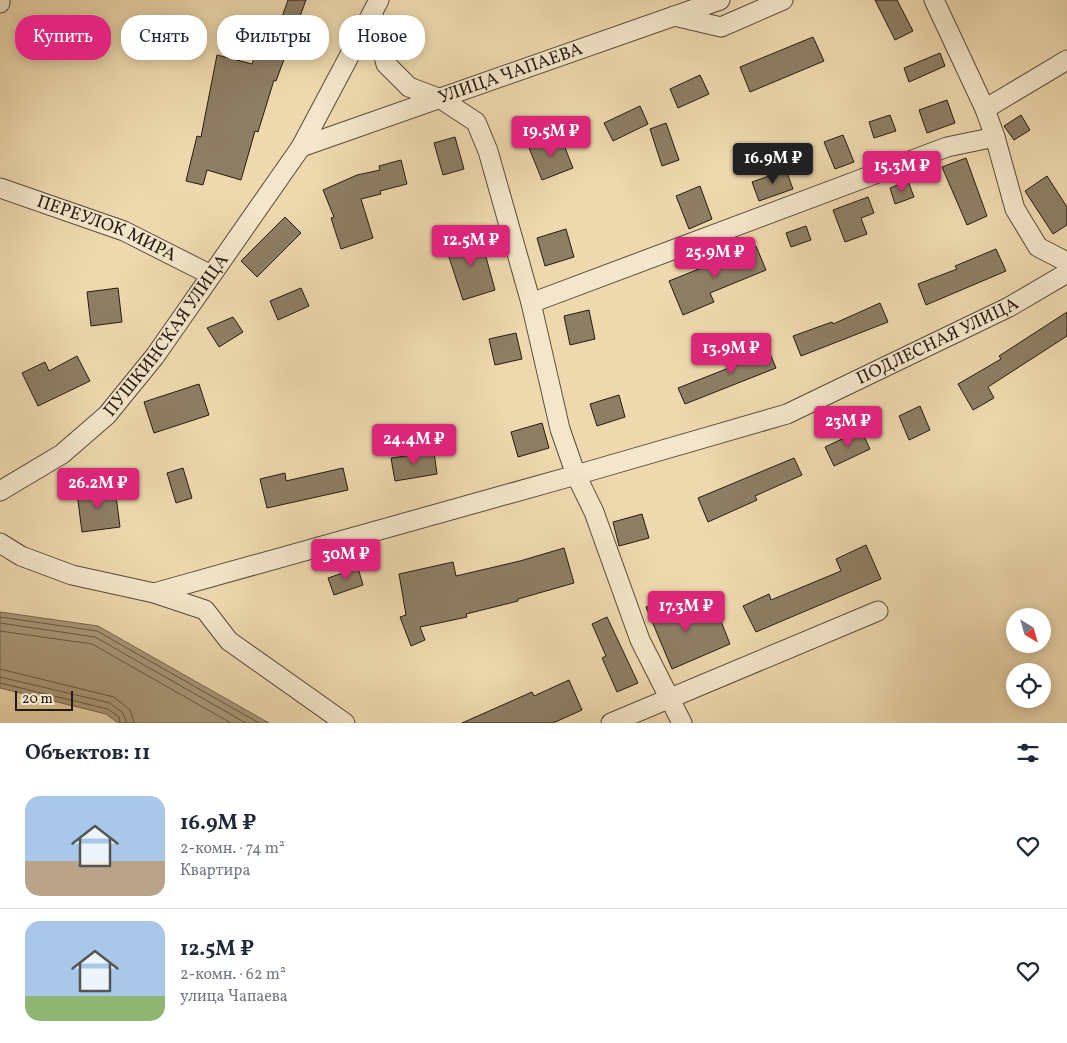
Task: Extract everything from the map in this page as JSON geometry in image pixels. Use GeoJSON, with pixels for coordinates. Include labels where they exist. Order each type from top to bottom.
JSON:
{"type":"FeatureCollection","features":[{"type":"Feature","properties":{"kind":"street","name":"УЛИЦА ЧАПАЕВА"},"geometry":{"type":"LineString","coordinates":[[301,147],[720,0]]}},
{"type":"Feature","properties":{"kind":"street"},"geometry":{"type":"LineString","coordinates":[[673,16],[721,27],[783,0]]}},
{"type":"Feature","properties":{"kind":"street"},"geometry":{"type":"LineString","coordinates":[[934,0],[985,109],[995,137],[1015,209],[1038,247],[1067,262]]}},
{"type":"Feature","properties":{"kind":"street"},"geometry":{"type":"LineString","coordinates":[[376,7],[386,64],[409,87],[441,99],[476,122],[488,152],[531,303],[560,429],[576,475],[594,512],[640,640],[682,723]]}},
{"type":"Feature","properties":{"kind":"street","name":"ПУШКИНСКАЯ УЛИЦА"},"geometry":{"type":"LineString","coordinates":[[0,491],[62,454],[107,415],[155,356],[301,147],[376,7]]}},
{"type":"Feature","properties":{"kind":"street"},"geometry":{"type":"LineString","coordinates":[[985,109],[1067,60]]}},
{"type":"Feature","properties":{"kind":"street"},"geometry":{"type":"LineString","coordinates":[[531,303],[946,147],[995,137]]}},
{"type":"Feature","properties":{"kind":"street","name":"ПЕРЕУЛОК МИРА"},"geometry":{"type":"LineString","coordinates":[[0,188],[124,231],[211,274]]}},
{"type":"Feature","properties":{"kind":"street","name":"ПОДЛЕСНАЯ УЛИЦА"},"geometry":{"type":"LineString","coordinates":[[154,592],[576,475],[787,414],[1009,307],[1067,273]]}},
{"type":"Feature","properties":{"kind":"street"},"geometry":{"type":"LineString","coordinates":[[0,543],[21,556],[72,575],[154,592],[205,610],[229,641],[345,723]]}},
{"type":"Feature","properties":{"kind":"street"},"geometry":{"type":"LineString","coordinates":[[610,723],[878,611]]}},
{"type":"Feature","properties":{"kind":"water"},"geometry":{"type":"Polygon","coordinates":[[[0,612],[98,626],[269,723],[118,723],[106,714],[0,688],[0,612]]]}},
{"type":"Feature","properties":{"kind":"building"},"geometry":{"type":"Polygon","coordinates":[[[288,0],[306,0],[300,15],[283,15],[288,0]]]}},
{"type":"Feature","properties":{"kind":"building"},"geometry":{"type":"Polygon","coordinates":[[[875,0],[897,0],[913,31],[895,40],[875,0]]]}},
{"type":"Feature","properties":{"kind":"building"},"geometry":{"type":"Polygon","coordinates":[[[813,37],[824,61],[750,92],[740,67],[813,37]]]}},
{"type":"Feature","properties":{"kind":"building"},"geometry":{"type":"Polygon","coordinates":[[[940,53],[945,66],[909,82],[904,68],[940,53]]]}},
{"type":"Feature","properties":{"kind":"building"},"geometry":{"type":"Polygon","coordinates":[[[217,55],[217,60],[236,60],[252,64],[253,60],[284,60],[276,81],[274,80],[258,132],[255,131],[241,180],[207,170],[203,185],[186,181],[197,136],[201,137],[217,55]]]}},
{"type":"Feature","properties":{"kind":"building"},"geometry":{"type":"Polygon","coordinates":[[[700,75],[709,94],[678,108],[670,89],[700,75]]]}},
{"type":"Feature","properties":{"kind":"building"},"geometry":{"type":"Polygon","coordinates":[[[947,100],[955,123],[927,133],[919,110],[947,100]]]}},
{"type":"Feature","properties":{"kind":"building"},"geometry":{"type":"Polygon","coordinates":[[[640,106],[648,124],[613,141],[604,123],[640,106]]]}},
{"type":"Feature","properties":{"kind":"building"},"geometry":{"type":"Polygon","coordinates":[[[890,115],[896,131],[874,138],[869,122],[890,115]]]}},
{"type":"Feature","properties":{"kind":"building"},"geometry":{"type":"Polygon","coordinates":[[[1021,115],[1030,130],[1014,140],[1004,126],[1021,115]]]}},
{"type":"Feature","properties":{"kind":"building"},"geometry":{"type":"Polygon","coordinates":[[[666,123],[679,160],[662,166],[650,129],[666,123]]]}},
{"type":"Feature","properties":{"kind":"building"},"geometry":{"type":"Polygon","coordinates":[[[560,135],[573,168],[542,180],[529,148],[560,135]]]}},
{"type":"Feature","properties":{"kind":"building"},"geometry":{"type":"Polygon","coordinates":[[[843,135],[854,162],[835,169],[824,142],[843,135]]]}},
{"type":"Feature","properties":{"kind":"building"},"geometry":{"type":"Polygon","coordinates":[[[455,137],[464,169],[443,175],[434,143],[455,137]]]}},
{"type":"Feature","properties":{"kind":"building"},"geometry":{"type":"Polygon","coordinates":[[[966,158],[987,216],[967,225],[942,167],[966,158]]]}},
{"type":"Feature","properties":{"kind":"building"},"geometry":{"type":"Polygon","coordinates":[[[401,160],[407,184],[380,191],[381,194],[361,199],[373,238],[341,249],[331,218],[334,217],[323,190],[357,175],[380,170],[379,166],[401,160]]]}},
{"type":"Feature","properties":{"kind":"building"},"geometry":{"type":"Polygon","coordinates":[[[786,170],[793,189],[759,201],[752,182],[786,170]]]}},
{"type":"Feature","properties":{"kind":"building"},"geometry":{"type":"Polygon","coordinates":[[[1047,176],[1067,207],[1067,225],[1053,234],[1025,191],[1047,176]]]}},
{"type":"Feature","properties":{"kind":"building"},"geometry":{"type":"Polygon","coordinates":[[[908,181],[914,197],[895,204],[890,188],[908,181]]]}},
{"type":"Feature","properties":{"kind":"building"},"geometry":{"type":"Polygon","coordinates":[[[700,186],[712,219],[689,229],[676,196],[700,186]]]}},
{"type":"Feature","properties":{"kind":"building"},"geometry":{"type":"Polygon","coordinates":[[[868,197],[874,213],[861,218],[867,234],[845,242],[833,210],[868,197]]]}},
{"type":"Feature","properties":{"kind":"building"},"geometry":{"type":"Polygon","coordinates":[[[285,217],[301,233],[257,277],[241,261],[285,217]]]}},
{"type":"Feature","properties":{"kind":"building"},"geometry":{"type":"Polygon","coordinates":[[[806,226],[811,240],[791,247],[786,233],[806,226]]]}},
{"type":"Feature","properties":{"kind":"building"},"geometry":{"type":"Polygon","coordinates":[[[566,229],[574,257],[545,266],[537,238],[566,229]]]}},
{"type":"Feature","properties":{"kind":"building"},"geometry":{"type":"Polygon","coordinates":[[[480,235],[495,290],[463,300],[445,245],[480,235]]]}},
{"type":"Feature","properties":{"kind":"building"},"geometry":{"type":"Polygon","coordinates":[[[756,246],[766,270],[710,293],[714,302],[683,315],[669,281],[756,246]]]}},
{"type":"Feature","properties":{"kind":"building"},"geometry":{"type":"Polygon","coordinates":[[[996,249],[1006,271],[926,305],[918,284],[957,269],[955,266],[996,249]]]}},
{"type":"Feature","properties":{"kind":"building"},"geometry":{"type":"Polygon","coordinates":[[[118,288],[122,322],[91,326],[87,292],[118,288]]]}},
{"type":"Feature","properties":{"kind":"building"},"geometry":{"type":"Polygon","coordinates":[[[301,288],[309,306],[278,320],[270,301],[301,288]]]}},
{"type":"Feature","properties":{"kind":"building"},"geometry":{"type":"Polygon","coordinates":[[[880,303],[888,322],[801,356],[793,336],[832,322],[833,324],[880,303]]]}},
{"type":"Feature","properties":{"kind":"building"},"geometry":{"type":"Polygon","coordinates":[[[589,310],[595,339],[570,345],[564,316],[589,310]]]}},
{"type":"Feature","properties":{"kind":"building"},"geometry":{"type":"Polygon","coordinates":[[[1067,312],[1067,336],[988,387],[994,398],[973,410],[958,384],[1001,359],[999,356],[1067,312]]]}},
{"type":"Feature","properties":{"kind":"building"},"geometry":{"type":"Polygon","coordinates":[[[233,317],[243,332],[219,347],[207,328],[233,317]]]}},
{"type":"Feature","properties":{"kind":"building"},"geometry":{"type":"Polygon","coordinates":[[[516,333],[522,359],[495,365],[489,339],[516,333]]]}},
{"type":"Feature","properties":{"kind":"building"},"geometry":{"type":"Polygon","coordinates":[[[766,344],[776,368],[685,404],[678,388],[739,364],[736,357],[766,344]]]}},
{"type":"Feature","properties":{"kind":"building"},"geometry":{"type":"Polygon","coordinates":[[[77,356],[90,381],[38,406],[22,373],[45,362],[49,371],[77,356]]]}},
{"type":"Feature","properties":{"kind":"building"},"geometry":{"type":"Polygon","coordinates":[[[199,384],[209,415],[154,433],[144,402],[199,384]]]}},
{"type":"Feature","properties":{"kind":"building"},"geometry":{"type":"Polygon","coordinates":[[[619,395],[625,417],[597,426],[590,404],[619,395]]]}},
{"type":"Feature","properties":{"kind":"building"},"geometry":{"type":"Polygon","coordinates":[[[920,406],[930,430],[909,440],[899,416],[920,406]]]}},
{"type":"Feature","properties":{"kind":"building"},"geometry":{"type":"Polygon","coordinates":[[[542,423],[549,448],[518,457],[511,432],[542,423]]]}},
{"type":"Feature","properties":{"kind":"building"},"geometry":{"type":"Polygon","coordinates":[[[861,430],[870,449],[834,466],[825,447],[861,430]]]}},
{"type":"Feature","properties":{"kind":"building"},"geometry":{"type":"Polygon","coordinates":[[[434,452],[437,474],[395,481],[391,458],[434,452]]]}},
{"type":"Feature","properties":{"kind":"building"},"geometry":{"type":"Polygon","coordinates":[[[794,458],[802,475],[755,496],[757,500],[708,522],[698,498],[794,458]]]}},
{"type":"Feature","properties":{"kind":"building"},"geometry":{"type":"Polygon","coordinates":[[[183,468],[192,498],[176,503],[167,473],[183,468]]]}},
{"type":"Feature","properties":{"kind":"building"},"geometry":{"type":"Polygon","coordinates":[[[343,468],[348,490],[267,508],[260,479],[285,473],[286,481],[343,468]]]}},
{"type":"Feature","properties":{"kind":"building"},"geometry":{"type":"Polygon","coordinates":[[[115,488],[120,527],[82,532],[77,493],[115,488]]]}},
{"type":"Feature","properties":{"kind":"building"},"geometry":{"type":"Polygon","coordinates":[[[642,514],[649,538],[619,546],[613,522],[642,514]]]}},
{"type":"Feature","properties":{"kind":"building"},"geometry":{"type":"Polygon","coordinates":[[[866,545],[881,579],[756,632],[743,606],[769,594],[771,600],[841,571],[836,559],[866,545]]]}},
{"type":"Feature","properties":{"kind":"building"},"geometry":{"type":"Polygon","coordinates":[[[564,548],[574,583],[518,599],[518,601],[466,614],[467,617],[420,627],[425,640],[411,646],[400,617],[406,615],[399,574],[453,562],[456,576],[520,561],[564,548]]]}},
{"type":"Feature","properties":{"kind":"building"},"geometry":{"type":"Polygon","coordinates":[[[358,568],[363,585],[334,595],[328,578],[358,568]]]}},
{"type":"Feature","properties":{"kind":"building"},"geometry":{"type":"Polygon","coordinates":[[[673,597],[683,624],[717,611],[730,644],[672,669],[646,607],[673,597]]]}},
{"type":"Feature","properties":{"kind":"building"},"geometry":{"type":"Polygon","coordinates":[[[607,617],[638,683],[617,692],[602,658],[606,656],[592,624],[607,617]]]}},
{"type":"Feature","properties":{"kind":"building"},"geometry":{"type":"Polygon","coordinates":[[[569,680],[582,710],[553,723],[462,723],[532,692],[534,696],[569,680]]]}}]}
